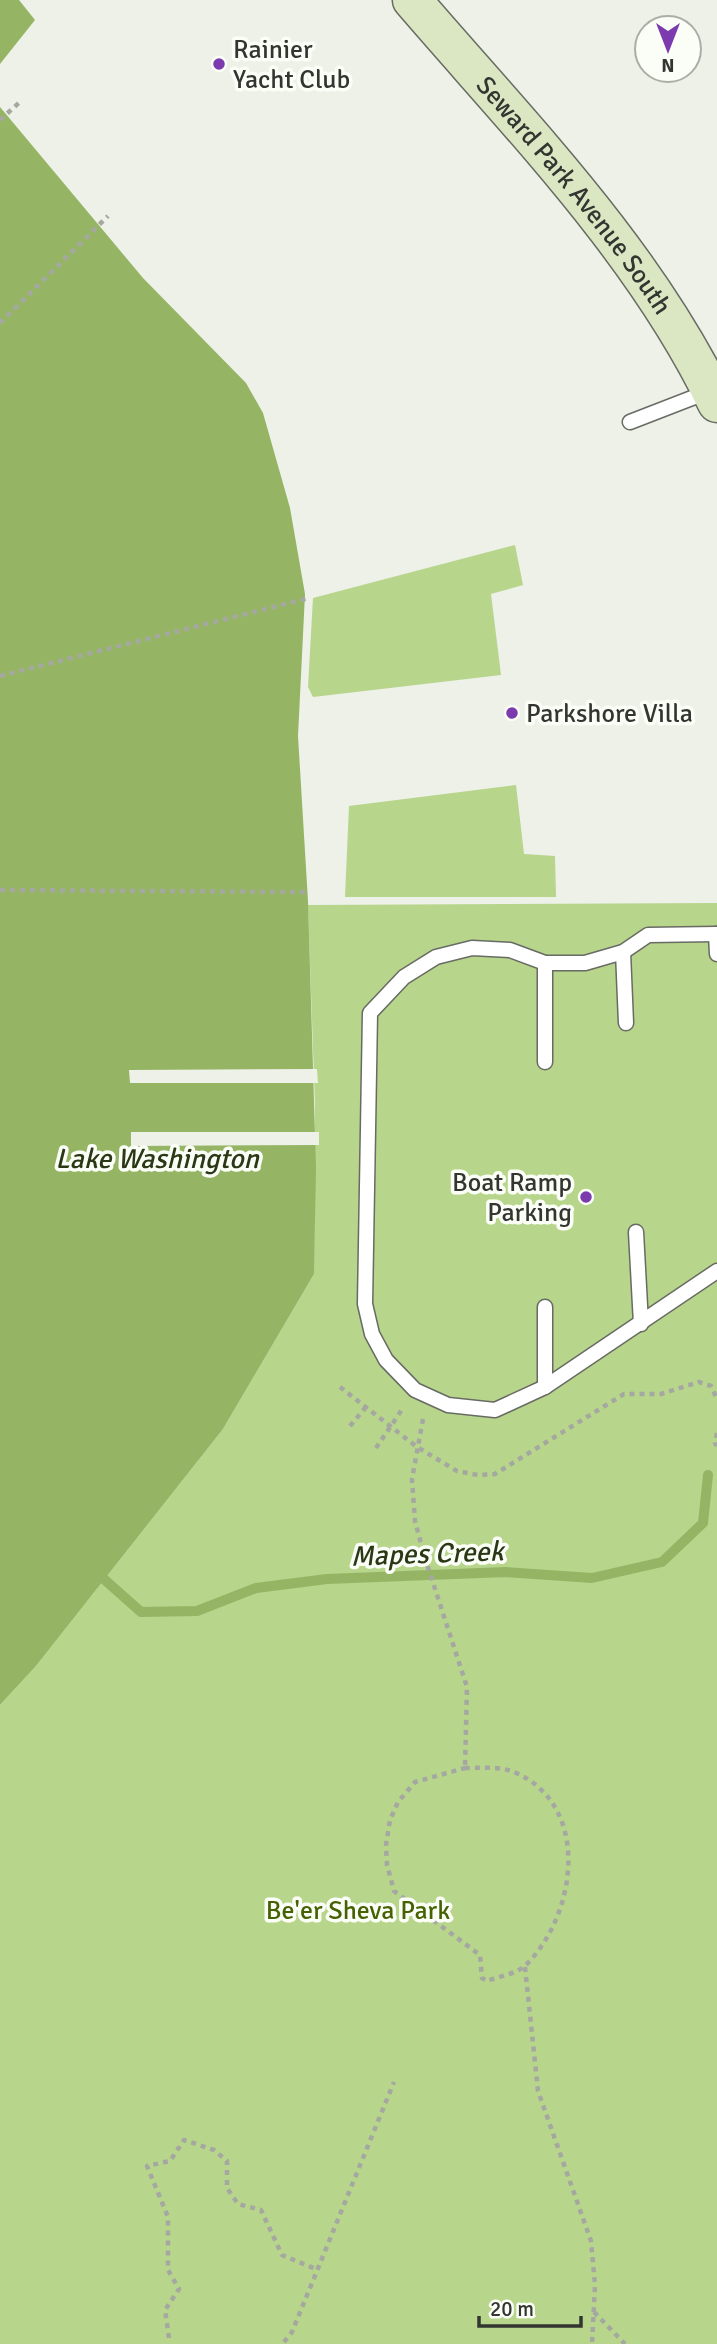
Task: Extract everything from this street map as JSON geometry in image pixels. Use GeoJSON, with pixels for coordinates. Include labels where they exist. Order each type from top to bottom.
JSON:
{"type":"FeatureCollection","features":[{"type":"Feature","properties":{"kind":"street","name":"Seward Park Avenue South"},"geometry":{"type":"LineString","coordinates":[[412,0],[600,220],[641,274],[678,331],[714,397]]}},
{"type":"Feature","properties":{"kind":"lane"},"geometry":{"type":"LineString","coordinates":[[630,422],[714,397]]}},
{"type":"Feature","properties":{"kind":"lane"},"geometry":{"type":"LineString","coordinates":[[717,954],[717,934],[648,935],[623,952],[585,963],[545,963],[510,950],[472,948],[436,957],[404,977],[369,1013],[365,1304],[372,1334],[386,1360],[422,1394],[448,1405],[495,1410],[545,1387],[717,1271]]}},
{"type":"Feature","properties":{"kind":"lane"},"geometry":{"type":"LineString","coordinates":[[623,952],[626,1023]]}},
{"type":"Feature","properties":{"kind":"lane"},"geometry":{"type":"LineString","coordinates":[[545,963],[545,1062]]}},
{"type":"Feature","properties":{"kind":"lane"},"geometry":{"type":"LineString","coordinates":[[636,1231],[641,1324]]}},
{"type":"Feature","properties":{"kind":"lane"},"geometry":{"type":"LineString","coordinates":[[545,1307],[545,1387]]}},
{"type":"Feature","properties":{"kind":"path"},"geometry":{"type":"LineString","coordinates":[[0,120],[22,100]]}},
{"type":"Feature","properties":{"kind":"path"},"geometry":{"type":"LineString","coordinates":[[0,323],[108,216]]}},
{"type":"Feature","properties":{"kind":"path"},"geometry":{"type":"LineString","coordinates":[[0,676],[309,598]]}},
{"type":"Feature","properties":{"kind":"path"},"geometry":{"type":"LineString","coordinates":[[0,890],[308,892]]}},
{"type":"Feature","properties":{"kind":"path"},"geometry":{"type":"LineString","coordinates":[[376,1448],[422,1394]]}},
{"type":"Feature","properties":{"kind":"path"},"geometry":{"type":"LineString","coordinates":[[422,1394],[412,1479],[415,1521],[467,1687],[466,1768]]}},
{"type":"Feature","properties":{"kind":"path"},"geometry":{"type":"LineString","coordinates":[[350,1426],[366,1406]]}},
{"type":"Feature","properties":{"kind":"path"},"geometry":{"type":"LineString","coordinates":[[717,1433],[717,1446]]}},
{"type":"Feature","properties":{"kind":"path"},"geometry":{"type":"LineString","coordinates":[[466,1768],[513,1772],[541,1789],[560,1816],[568,1841],[570,1872],[555,1921],[525,1966],[487,1981],[482,1978],[480,1955],[394,1891],[387,1866],[386,1845],[390,1820],[398,1802],[415,1782],[466,1768]]}},
{"type":"Feature","properties":{"kind":"path"},"geometry":{"type":"LineString","coordinates":[[525,1966],[538,2091],[590,2241],[596,2285],[592,2344]]}},
{"type":"Feature","properties":{"kind":"path"},"geometry":{"type":"LineString","coordinates":[[284,2342],[292,2332],[394,2082]]}},
{"type":"Feature","properties":{"kind":"path"},"geometry":{"type":"LineString","coordinates":[[169,2338],[165,2310],[179,2289],[168,2270],[168,2217],[147,2166],[170,2161],[184,2140],[214,2150],[226,2161],[227,2188],[238,2204],[261,2210],[282,2255],[317,2270]]}},
{"type":"Feature","properties":{"kind":"path"},"geometry":{"type":"LineString","coordinates":[[594,2312],[625,2344]]}},
{"type":"Feature","properties":{"kind":"green space"},"geometry":{"type":"Polygon","coordinates":[[[515,545],[523,585],[491,594],[501,675],[313,697],[308,687],[313,598],[515,545]]]}},
{"type":"Feature","properties":{"kind":"green space"},"geometry":{"type":"Polygon","coordinates":[[[516,785],[524,854],[555,856],[556,897],[345,897],[349,806],[516,785]]]}},
{"type":"Feature","properties":{"kind":"green space","name":"Be'er Sheva Park"},"geometry":{"type":"Polygon","coordinates":[[[717,903],[717,2344],[0,2344],[0,1705],[36,1666],[223,1429],[314,1274],[315,1105],[308,905],[717,903]]]}},
{"type":"Feature","properties":{"kind":"water"},"geometry":{"type":"Polygon","coordinates":[[[0,0],[19,0],[35,20],[0,64],[0,0]]]}},
{"type":"Feature","properties":{"kind":"water","name":"Lake Washington"},"geometry":{"type":"Polygon","coordinates":[[[0,107],[143,278],[246,383],[263,413],[290,508],[305,594],[298,736],[308,901],[316,1168],[314,1274],[223,1429],[36,1666],[0,1705],[0,107]]]}},
{"type":"Feature","properties":{"kind":"pier"},"geometry":{"type":"Polygon","coordinates":[[[317,1069],[318,1083],[130,1083],[129,1070],[317,1069]]]}},
{"type":"Feature","properties":{"kind":"pier"},"geometry":{"type":"Polygon","coordinates":[[[131,1132],[319,1132],[319,1145],[131,1146],[131,1132]]]}},
{"type":"Feature","properties":{"kind":"waterway","name":"Mapes Creek"},"geometry":{"type":"LineString","coordinates":[[96,1572],[141,1612],[197,1611],[256,1588],[327,1579],[506,1572],[592,1578],[662,1562],[703,1523],[708,1475]]}},
{"type":"Feature","properties":{"kind":"place","name":"Rainier Yacht Club"},"geometry":{"type":"Point","coordinates":[219,64]}},
{"type":"Feature","properties":{"kind":"place","name":"Parkshore Villa"},"geometry":{"type":"Point","coordinates":[512,713]}},
{"type":"Feature","properties":{"kind":"place","name":"Boat Ramp Parking"},"geometry":{"type":"Point","coordinates":[586,1197]}}]}
